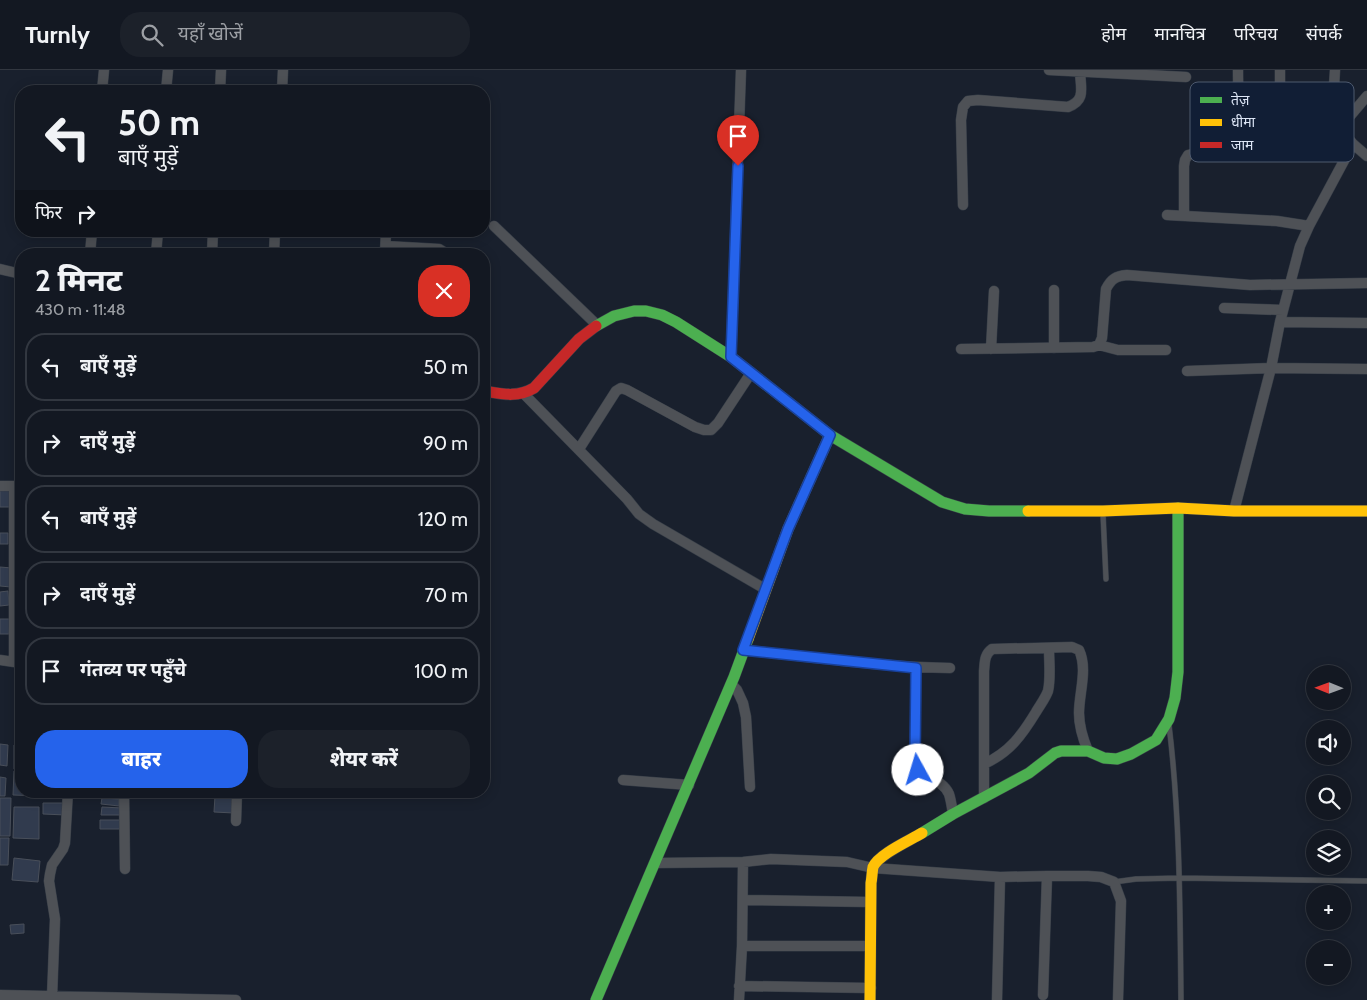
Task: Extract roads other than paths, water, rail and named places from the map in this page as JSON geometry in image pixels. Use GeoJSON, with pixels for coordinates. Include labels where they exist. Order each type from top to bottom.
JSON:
{"type":"FeatureCollection","features":[{"type":"Feature","properties":{"kind":"street"},"geometry":{"type":"LineString","coordinates":[[103,85],[104,70]]}},
{"type":"Feature","properties":{"kind":"street"},"geometry":{"type":"LineString","coordinates":[[167,85],[168,70]]}},
{"type":"Feature","properties":{"kind":"street"},"geometry":{"type":"LineString","coordinates":[[221,85],[222,70]]}},
{"type":"Feature","properties":{"kind":"street"},"geometry":{"type":"LineString","coordinates":[[282,85],[283,70]]}},
{"type":"Feature","properties":{"kind":"street"},"geometry":{"type":"LineString","coordinates":[[731,357],[741,70]]}},
{"type":"Feature","properties":{"kind":"street"},"geometry":{"type":"LineString","coordinates":[[1050,70],[1080,70],[1186,77]]}},
{"type":"Feature","properties":{"kind":"street"},"geometry":{"type":"LineString","coordinates":[[963,205],[962,120],[963,107],[968,101],[978,100],[1068,108],[1075,105],[1081,97],[1080,70]]}},
{"type":"Feature","properties":{"kind":"street"},"geometry":{"type":"LineString","coordinates":[[1354,111],[1367,96]]}},
{"type":"Feature","properties":{"kind":"street"},"geometry":{"type":"LineString","coordinates":[[1354,146],[1367,156]]}},
{"type":"Feature","properties":{"kind":"street"},"geometry":{"type":"LineString","coordinates":[[1184,216],[1184,166],[1185,160],[1190,154]]}},
{"type":"Feature","properties":{"kind":"street"},"geometry":{"type":"LineString","coordinates":[[1234,511],[1300,246],[1343,162]]}},
{"type":"Feature","properties":{"kind":"street"},"geometry":{"type":"LineString","coordinates":[[1167,215],[1277,220],[1309,226]]}},
{"type":"Feature","properties":{"kind":"street"},"geometry":{"type":"LineString","coordinates":[[494,226],[596,325]]}},
{"type":"Feature","properties":{"kind":"street"},"geometry":{"type":"LineString","coordinates":[[0,269],[15,273]]}},
{"type":"Feature","properties":{"kind":"street"},"geometry":{"type":"LineString","coordinates":[[1099,345],[1102,338],[1106,289],[1110,282],[1119,276],[1127,275],[1250,285],[1367,283]]}},
{"type":"Feature","properties":{"kind":"street"},"geometry":{"type":"LineString","coordinates":[[1054,290],[1054,348]]}},
{"type":"Feature","properties":{"kind":"street"},"geometry":{"type":"LineString","coordinates":[[991,348],[994,291]]}},
{"type":"Feature","properties":{"kind":"street"},"geometry":{"type":"LineString","coordinates":[[1224,308],[1283,310]]}},
{"type":"Feature","properties":{"kind":"street"},"geometry":{"type":"LineString","coordinates":[[490,392],[510,396],[525,395],[534,388],[579,339],[596,325],[614,316],[634,311],[646,311],[676,322],[731,357],[830,435],[942,502],[965,509],[989,511],[1178,508],[1234,511],[1367,511]]}},
{"type":"Feature","properties":{"kind":"street"},"geometry":{"type":"LineString","coordinates":[[1280,322],[1367,323]]}},
{"type":"Feature","properties":{"kind":"street"},"geometry":{"type":"LineString","coordinates":[[962,349],[1093,347],[1099,345],[1118,350],[1166,350]]}},
{"type":"Feature","properties":{"kind":"street"},"geometry":{"type":"LineString","coordinates":[[1188,371],[1271,368],[1367,369]]}},
{"type":"Feature","properties":{"kind":"street"},"geometry":{"type":"LineString","coordinates":[[579,449],[616,392],[621,388],[695,428],[711,430],[718,423],[751,373]]}},
{"type":"Feature","properties":{"kind":"street"},"geometry":{"type":"LineString","coordinates":[[525,395],[627,499],[639,514],[765,590]]}},
{"type":"Feature","properties":{"kind":"street"},"geometry":{"type":"LineString","coordinates":[[596,1000],[731,684],[788,529],[830,435]]}},
{"type":"Feature","properties":{"kind":"street"},"geometry":{"type":"LineString","coordinates":[[0,486],[14,486],[15,494]]}},
{"type":"Feature","properties":{"kind":"street"},"geometry":{"type":"LineString","coordinates":[[870,1000],[870,902],[873,868],[877,862],[885,855],[953,814],[1028,773],[1055,753],[1070,750],[1088,751],[1104,758],[1117,759],[1131,754],[1156,740],[1169,719],[1175,698],[1178,672],[1178,508]]}},
{"type":"Feature","properties":{"kind":"street"},"geometry":{"type":"LineString","coordinates":[[984,764],[994,759],[1015,742],[1027,728],[1044,700],[1049,682],[1050,648]]}},
{"type":"Feature","properties":{"kind":"street"},"geometry":{"type":"LineString","coordinates":[[984,798],[984,671],[986,657],[992,649],[1072,648],[1079,650],[1082,657],[1082,674],[1079,714],[1081,731],[1088,751]]}},
{"type":"Feature","properties":{"kind":"street"},"geometry":{"type":"LineString","coordinates":[[743,650],[916,668],[950,668]]}},
{"type":"Feature","properties":{"kind":"street"},"geometry":{"type":"LineString","coordinates":[[0,660],[15,662]]}},
{"type":"Feature","properties":{"kind":"street"},"geometry":{"type":"LineString","coordinates":[[916,668],[916,764],[918,770],[941,783],[948,793],[953,814]]}},
{"type":"Feature","properties":{"kind":"street"},"geometry":{"type":"LineString","coordinates":[[731,684],[737,690],[743,703],[746,717],[750,787]]}},
{"type":"Feature","properties":{"kind":"street"},"geometry":{"type":"LineString","coordinates":[[624,780],[689,785]]}},
{"type":"Feature","properties":{"kind":"street"},"geometry":{"type":"LineString","coordinates":[[52,997],[55,919],[50,874],[52,865],[64,843],[67,798]]}},
{"type":"Feature","properties":{"kind":"street"},"geometry":{"type":"LineString","coordinates":[[124,798],[125,868]]}},
{"type":"Feature","properties":{"kind":"street"},"geometry":{"type":"LineString","coordinates":[[236,821],[237,798]]}},
{"type":"Feature","properties":{"kind":"street"},"geometry":{"type":"LineString","coordinates":[[655,863],[743,862],[772,859],[847,862],[873,868],[1000,878],[1046,876],[1101,877],[1114,882],[1121,901],[1118,1000]]}},
{"type":"Feature","properties":{"kind":"street"},"geometry":{"type":"LineString","coordinates":[[739,1000],[743,862]]}},
{"type":"Feature","properties":{"kind":"street"},"geometry":{"type":"LineString","coordinates":[[1042,995],[1046,876]]}},
{"type":"Feature","properties":{"kind":"street"},"geometry":{"type":"LineString","coordinates":[[997,1000],[1000,878]]}},
{"type":"Feature","properties":{"kind":"street"},"geometry":{"type":"LineString","coordinates":[[743,900],[870,902]]}},
{"type":"Feature","properties":{"kind":"street"},"geometry":{"type":"LineString","coordinates":[[742,946],[870,946]]}},
{"type":"Feature","properties":{"kind":"street"},"geometry":{"type":"LineString","coordinates":[[739,986],[871,988]]}},
{"type":"Feature","properties":{"kind":"street"},"geometry":{"type":"LineString","coordinates":[[0,1000],[0,996],[235,1000]]}},
{"type":"Feature","properties":{"kind":"lane"},"geometry":{"type":"LineString","coordinates":[[1103,510],[1106,579]]}},
{"type":"Feature","properties":{"kind":"lane"},"geometry":{"type":"LineString","coordinates":[[1169,719],[1174,767],[1180,878],[1181,1000]]}},
{"type":"Feature","properties":{"kind":"lane"},"geometry":{"type":"LineString","coordinates":[[1114,882],[1136,879],[1180,878],[1367,881]]}}]}
